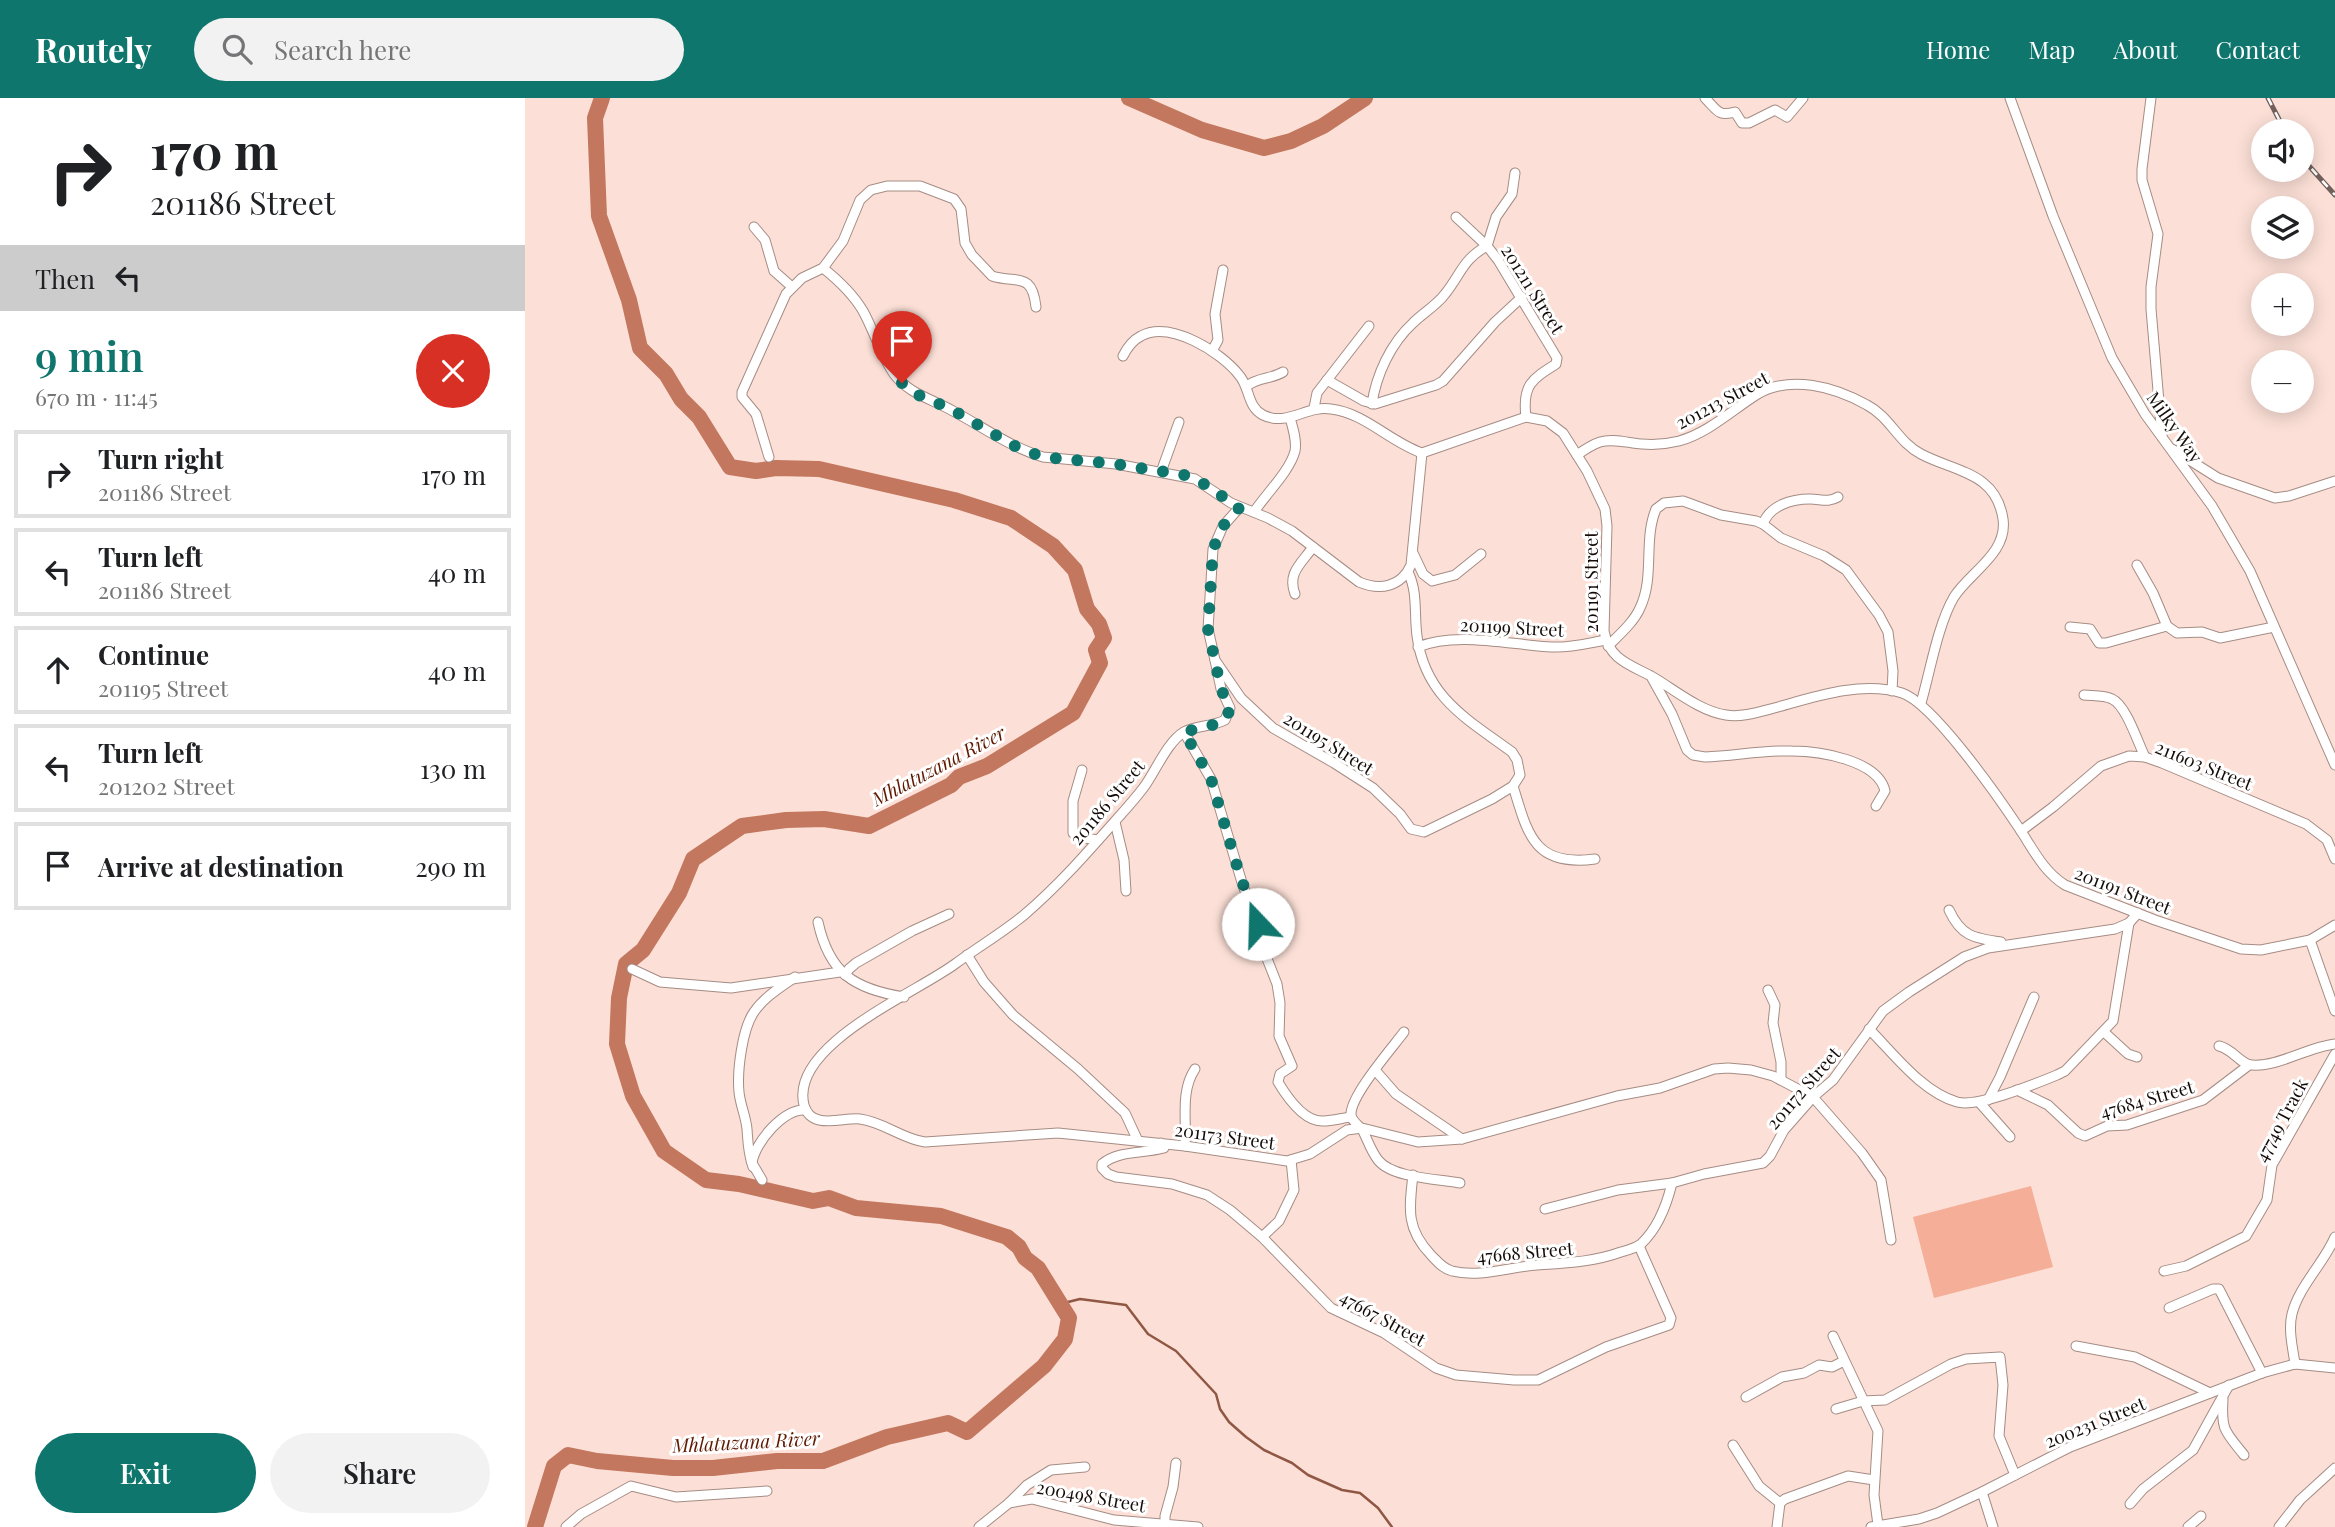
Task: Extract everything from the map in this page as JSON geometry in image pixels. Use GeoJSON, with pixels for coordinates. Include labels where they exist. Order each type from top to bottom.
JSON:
{"type":"FeatureCollection","features":[{"type":"Feature","properties":{"kind":"street"},"geometry":{"type":"LineString","coordinates":[[1705,98],[1719,113],[1724,115],[1735,112],[1742,123],[1749,123],[1775,110],[1787,117],[1803,98]]}},
{"type":"Feature","properties":{"kind":"street","name":"Milky Way"},"geometry":{"type":"LineString","coordinates":[[2010,98],[2053,216],[2099,330],[2131,391],[2211,506],[2250,571],[2335,765]]}},
{"type":"Feature","properties":{"kind":"street"},"geometry":{"type":"LineString","coordinates":[[2151,98],[2142,180],[2158,234],[2151,309],[2165,442],[2218,478],[2268,496],[2289,496],[2335,481]]}},
{"type":"Feature","properties":{"kind":"street"},"geometry":{"type":"LineString","coordinates":[[1372,404],[1381,372],[1401,336],[1445,295],[1469,258],[1487,246],[1496,216],[1511,194],[1515,173]]}},
{"type":"Feature","properties":{"kind":"street"},"geometry":{"type":"LineString","coordinates":[[769,457],[756,414],[741,392],[781,303],[802,278],[823,268],[843,241],[860,200],[871,190],[920,186],[948,195],[957,201],[961,209],[965,243],[972,255],[992,276],[1027,282],[1033,290],[1036,307]]}},
{"type":"Feature","properties":{"kind":"street","name":"201211 Street"},"geometry":{"type":"LineString","coordinates":[[1456,217],[1487,246],[1522,298],[1557,360],[1554,366],[1539,373],[1530,386],[1525,404],[1526,417]]}},
{"type":"Feature","properties":{"kind":"street"},"geometry":{"type":"LineString","coordinates":[[754,227],[765,240],[774,271],[792,288]]}},
{"type":"Feature","properties":{"kind":"street"},"geometry":{"type":"LineString","coordinates":[[823,268],[863,311],[894,374],[916,394],[949,408],[1011,445],[1033,454],[1195,479],[1239,508],[1254,512],[1292,531],[1367,586],[1393,585],[1408,572]]}},
{"type":"Feature","properties":{"kind":"street"},"geometry":{"type":"LineString","coordinates":[[1212,351],[1218,340],[1215,314],[1223,270]]}},
{"type":"Feature","properties":{"kind":"street"},"geometry":{"type":"LineString","coordinates":[[1327,380],[1372,404],[1440,383],[1495,322],[1522,298]]}},
{"type":"Feature","properties":{"kind":"street"},"geometry":{"type":"LineString","coordinates":[[1314,408],[1315,397],[1369,326]]}},
{"type":"Feature","properties":{"kind":"street"},"geometry":{"type":"LineString","coordinates":[[1123,356],[1140,336],[1156,331],[1185,337],[1212,351],[1237,371],[1247,386],[1257,411],[1267,417],[1290,418],[1314,408],[1330,408],[1350,414],[1422,453],[1526,417]]}},
{"type":"Feature","properties":{"kind":"street"},"geometry":{"type":"LineString","coordinates":[[1247,386],[1258,379],[1283,372]]}},
{"type":"Feature","properties":{"kind":"street","name":"201213 Street"},"geometry":{"type":"LineString","coordinates":[[1577,455],[1601,442],[1645,445],[1680,440],[1716,423],[1766,390],[1785,386],[1821,386],[1847,394],[1879,412],[1903,441],[1922,455],[1976,476],[1996,498],[2003,518],[2003,535],[1997,548],[1957,593],[1948,609],[1921,703]]}},
{"type":"Feature","properties":{"kind":"street","name":"201191 Street"},"geometry":{"type":"LineString","coordinates":[[1526,417],[1554,425],[1563,433],[1602,500],[1607,516],[1604,631],[1607,643],[1620,659],[1698,704],[1728,716],[1848,690],[1892,691],[1913,697],[1946,730],[2021,831],[2041,864],[2054,878],[2076,890],[2241,949],[2261,950],[2310,940],[2335,925]]}},
{"type":"Feature","properties":{"kind":"street"},"geometry":{"type":"LineString","coordinates":[[1254,512],[1295,451],[1290,418]]}},
{"type":"Feature","properties":{"kind":"street"},"geometry":{"type":"LineString","coordinates":[[1161,472],[1179,422]]}},
{"type":"Feature","properties":{"kind":"street"},"geometry":{"type":"LineString","coordinates":[[1422,453],[1413,551],[1408,572],[1413,585],[1418,647],[1423,664],[1446,702],[1512,752],[1520,775],[1513,786],[1531,836],[1541,849],[1548,855],[1563,860],[1595,859]]}},
{"type":"Feature","properties":{"kind":"street"},"geometry":{"type":"LineString","coordinates":[[1763,524],[1769,512],[1777,507],[1805,499],[1825,501],[1838,497]]}},
{"type":"Feature","properties":{"kind":"street"},"geometry":{"type":"LineString","coordinates":[[1607,643],[1641,606],[1647,583],[1648,549],[1654,514],[1664,503],[1683,501],[1763,524],[1781,538],[1824,556],[1846,570],[1885,625],[1890,638],[1892,691]]}},
{"type":"Feature","properties":{"kind":"street","name":"201195 Street"},"geometry":{"type":"LineString","coordinates":[[1239,508],[1223,526],[1213,549],[1208,629],[1215,660],[1241,698],[1273,728],[1373,788],[1414,831],[1431,830],[1513,786]]}},
{"type":"Feature","properties":{"kind":"street"},"geometry":{"type":"LineString","coordinates":[[1295,594],[1291,584],[1292,576],[1313,547]]}},
{"type":"Feature","properties":{"kind":"street"},"geometry":{"type":"LineString","coordinates":[[1413,551],[1423,574],[1432,581],[1455,575],[1481,554]]}},
{"type":"Feature","properties":{"kind":"street"},"geometry":{"type":"LineString","coordinates":[[2137,565],[2154,593],[2167,626],[2177,632],[2202,632],[2220,638],[2274,626]]}},
{"type":"Feature","properties":{"kind":"street"},"geometry":{"type":"LineString","coordinates":[[2070,626],[2090,629],[2099,643],[2106,643],[2167,626]]}},
{"type":"Feature","properties":{"kind":"street","name":"201199 Street"},"geometry":{"type":"LineString","coordinates":[[1418,647],[1430,642],[1455,639],[1565,647],[1607,643]]}},
{"type":"Feature","properties":{"kind":"street"},"geometry":{"type":"LineString","coordinates":[[1215,660],[1221,689],[1230,708],[1227,717],[1220,723],[1184,732],[1211,779],[1243,886],[1263,934],[1264,951],[1277,984],[1280,1003],[1279,1037],[1292,1066],[1280,1074],[1278,1082],[1310,1118],[1323,1121],[1351,1117]]}},
{"type":"Feature","properties":{"kind":"street"},"geometry":{"type":"LineString","coordinates":[[1651,677],[1672,714],[1687,750],[1693,755],[1705,757],[1795,751],[1847,759],[1860,764],[1882,782],[1885,791],[1876,806]]}},
{"type":"Feature","properties":{"kind":"street"},"geometry":{"type":"LineString","coordinates":[[2084,695],[2110,698],[2116,702],[2145,757]]}},
{"type":"Feature","properties":{"kind":"street","name":"201186 Street"},"geometry":{"type":"LineString","coordinates":[[806,1110],[806,1081],[819,1059],[851,1027],[967,955],[1011,925],[1053,890],[1139,794],[1165,754],[1184,732]]}},
{"type":"Feature","properties":{"kind":"street","name":"211603 Street"},"geometry":{"type":"LineString","coordinates":[[2021,831],[2101,766],[2129,756],[2145,757],[2306,824],[2327,840],[2335,859]]}},
{"type":"Feature","properties":{"kind":"street"},"geometry":{"type":"LineString","coordinates":[[1082,770],[1073,801],[1073,833],[1079,837],[1098,839]]}},
{"type":"Feature","properties":{"kind":"street"},"geometry":{"type":"LineString","coordinates":[[1115,822],[1126,891]]}},
{"type":"Feature","properties":{"kind":"street"},"geometry":{"type":"LineString","coordinates":[[1949,910],[1956,925],[1966,933],[1977,938],[2009,944]]}},
{"type":"Feature","properties":{"kind":"street"},"geometry":{"type":"LineString","coordinates":[[632,970],[660,982],[717,988],[748,987],[795,977],[843,973],[912,931],[949,914]]}},
{"type":"Feature","properties":{"kind":"street"},"geometry":{"type":"LineString","coordinates":[[1869,1029],[1917,1077],[1957,1102],[1983,1101],[2065,1071],[2114,1019],[2129,923],[2138,914]]}},
{"type":"Feature","properties":{"kind":"street"},"geometry":{"type":"LineString","coordinates":[[818,922],[830,959],[843,973],[865,986],[904,996]]}},
{"type":"Feature","properties":{"kind":"street","name":"201172 Street"},"geometry":{"type":"LineString","coordinates":[[1545,1209],[1618,1190],[1763,1163],[1784,1130],[1812,1097],[1833,1080],[1883,1011],[1952,963],[1987,948],[2115,929],[2129,923]]}},
{"type":"Feature","properties":{"kind":"street"},"geometry":{"type":"LineString","coordinates":[[2310,940],[2335,1011]]}},
{"type":"Feature","properties":{"kind":"street"},"geometry":{"type":"LineString","coordinates":[[967,955],[994,995],[1013,1016],[1125,1114],[1138,1141]]}},
{"type":"Feature","properties":{"kind":"street"},"geometry":{"type":"LineString","coordinates":[[762,1180],[753,1167],[748,1150],[747,1128],[739,1091],[742,1051],[752,1015],[761,1003],[795,977]]}},
{"type":"Feature","properties":{"kind":"street"},"geometry":{"type":"LineString","coordinates":[[1769,990],[1775,1005],[1773,1023],[1781,1062],[1781,1080]]}},
{"type":"Feature","properties":{"kind":"street"},"geometry":{"type":"LineString","coordinates":[[1983,1101],[2000,1077],[2034,997]]}},
{"type":"Feature","properties":{"kind":"street"},"geometry":{"type":"LineString","coordinates":[[1351,1117],[1355,1103],[1375,1070],[1404,1032]]}},
{"type":"Feature","properties":{"kind":"street"},"geometry":{"type":"LineString","coordinates":[[2104,1032],[2128,1054],[2137,1058]]}},
{"type":"Feature","properties":{"kind":"street"},"geometry":{"type":"LineString","coordinates":[[2219,1046],[2234,1052],[2249,1065],[2272,1062],[2323,1045],[2335,1044]]}},
{"type":"Feature","properties":{"kind":"street","name":"47749 Track"},"geometry":{"type":"LineString","coordinates":[[2164,1271],[2186,1266],[2246,1236],[2265,1206],[2272,1165],[2335,1054]]}},
{"type":"Feature","properties":{"kind":"street","name":"47684 Street"},"geometry":{"type":"LineString","coordinates":[[2017,1090],[2043,1101],[2078,1133],[2085,1136],[2107,1126],[2127,1125],[2203,1100],[2249,1065]]}},
{"type":"Feature","properties":{"kind":"street"},"geometry":{"type":"LineString","coordinates":[[1185,1146],[1187,1087],[1195,1069]]}},
{"type":"Feature","properties":{"kind":"street"},"geometry":{"type":"LineString","coordinates":[[1361,1128],[1418,1142],[1462,1139],[1617,1096],[1660,1088],[1714,1069],[1751,1070],[1781,1080],[1812,1097],[1867,1158],[1881,1180],[1891,1240]]}},
{"type":"Feature","properties":{"kind":"street"},"geometry":{"type":"LineString","coordinates":[[1375,1070],[1396,1094],[1462,1139]]}},
{"type":"Feature","properties":{"kind":"street"},"geometry":{"type":"LineString","coordinates":[[1983,1101],[2010,1137]]}},
{"type":"Feature","properties":{"kind":"street"},"geometry":{"type":"LineString","coordinates":[[753,1167],[753,1158],[761,1141],[788,1115],[797,1110],[806,1110]]}},
{"type":"Feature","properties":{"kind":"street","name":"201173 Street"},"geometry":{"type":"LineString","coordinates":[[806,1110],[820,1120],[831,1122],[852,1118],[874,1122],[925,1142],[1058,1133],[1291,1160],[1310,1154],[1347,1130],[1361,1128]]}},
{"type":"Feature","properties":{"kind":"street"},"geometry":{"type":"LineString","coordinates":[[1351,1117],[1361,1128],[1382,1164],[1396,1171],[1460,1183]]}},
{"type":"Feature","properties":{"kind":"street","name":"47667 Street"},"geometry":{"type":"LineString","coordinates":[[1161,1143],[1164,1148],[1114,1156],[1102,1164],[1102,1168],[1116,1177],[1172,1184],[1207,1195],[1262,1237],[1331,1308],[1384,1333],[1436,1368],[1470,1377],[1538,1380],[1606,1347],[1670,1324],[1671,1318],[1639,1246]]}},
{"type":"Feature","properties":{"kind":"street"},"geometry":{"type":"LineString","coordinates":[[1262,1237],[1279,1221],[1294,1190],[1291,1160]]}},
{"type":"Feature","properties":{"kind":"street","name":"47668 Street"},"geometry":{"type":"LineString","coordinates":[[1413,1175],[1410,1202],[1413,1230],[1421,1245],[1451,1271],[1487,1272],[1535,1265],[1588,1262],[1639,1246]]}},
{"type":"Feature","properties":{"kind":"street"},"geometry":{"type":"LineString","coordinates":[[1639,1246],[1656,1224],[1668,1199],[1672,1182]]}},
{"type":"Feature","properties":{"kind":"street"},"geometry":{"type":"LineString","coordinates":[[2295,1364],[2292,1314],[2335,1237]]}},
{"type":"Feature","properties":{"kind":"street"},"geometry":{"type":"LineString","coordinates":[[2169,1308],[2213,1289],[2220,1289],[2262,1373]]}},
{"type":"Feature","properties":{"kind":"street"},"geometry":{"type":"LineString","coordinates":[[1833,1336],[1878,1431],[1874,1480],[1875,1526]]}},
{"type":"Feature","properties":{"kind":"street"},"geometry":{"type":"LineString","coordinates":[[2076,1346],[2135,1357],[2210,1393]]}},
{"type":"Feature","properties":{"kind":"street"},"geometry":{"type":"LineString","coordinates":[[1836,1409],[1863,1401],[1885,1400],[1951,1364],[1966,1359],[2000,1357],[2003,1385],[1999,1436],[2015,1475]]}},
{"type":"Feature","properties":{"kind":"street"},"geometry":{"type":"LineString","coordinates":[[1746,1397],[1782,1377],[1804,1373],[1819,1365],[1832,1367],[1844,1361]]}},
{"type":"Feature","properties":{"kind":"street","name":"200231 Street"},"geometry":{"type":"LineString","coordinates":[[1875,1526],[1904,1525],[1937,1513],[2070,1447],[2262,1373],[2295,1364],[2335,1368]]}},
{"type":"Feature","properties":{"kind":"street"},"geometry":{"type":"LineString","coordinates":[[2130,1504],[2143,1489],[2193,1450],[2229,1385]]}},
{"type":"Feature","properties":{"kind":"street"},"geometry":{"type":"LineString","coordinates":[[2224,1394],[2222,1423],[2244,1455]]}},
{"type":"Feature","properties":{"kind":"street"},"geometry":{"type":"LineString","coordinates":[[1733,1445],[1759,1486],[1780,1503]]}},
{"type":"Feature","properties":{"kind":"street"},"geometry":{"type":"LineString","coordinates":[[1165,1525],[1176,1463]]}},
{"type":"Feature","properties":{"kind":"street"},"geometry":{"type":"LineString","coordinates":[[979,1527],[1027,1485],[1051,1470],[1085,1467]]}},
{"type":"Feature","properties":{"kind":"street"},"geometry":{"type":"LineString","coordinates":[[2279,1527],[2300,1500],[2335,1468]]}},
{"type":"Feature","properties":{"kind":"street"},"geometry":{"type":"LineString","coordinates":[[1777,1527],[1780,1503],[1789,1497],[1841,1478],[1853,1476],[1874,1480]]}},
{"type":"Feature","properties":{"kind":"street"},"geometry":{"type":"LineString","coordinates":[[566,1527],[581,1514],[631,1486],[676,1496],[767,1491]]}},
{"type":"Feature","properties":{"kind":"street"},"geometry":{"type":"LineString","coordinates":[[1982,1492],[1993,1527]]}},
{"type":"Feature","properties":{"kind":"street","name":"200498 Street"},"geometry":{"type":"LineString","coordinates":[[1009,1503],[1042,1500],[1114,1520],[1198,1527]]}},
{"type":"Feature","properties":{"kind":"street"},"geometry":{"type":"LineString","coordinates":[[2188,1527],[2201,1516]]}},
{"type":"Feature","properties":{"kind":"shaded area"},"geometry":{"type":"Polygon","coordinates":[[[2031,1186],[2053,1267],[1934,1298],[1913,1217],[2031,1186]]]}},
{"type":"Feature","properties":{"kind":"waterway","name":"Mhlatuzana River"},"geometry":{"type":"LineString","coordinates":[[535,1527],[554,1466],[568,1455],[597,1461],[673,1468],[713,1468],[777,1461],[823,1461],[887,1437],[948,1423],[967,1432],[1044,1366],[1065,1339],[1069,1318],[1038,1268],[1025,1258],[1019,1247],[1007,1237],[941,1216],[856,1208],[829,1198],[813,1201],[739,1184],[706,1180],[664,1151],[633,1096],[617,1044],[619,998],[626,964],[643,950],[679,893],[693,859],[742,826],[786,820],[824,819],[869,826],[951,785],[959,777],[987,766],[1073,713],[1100,663],[1096,650],[1104,638],[1099,624],[1087,609],[1075,570],[1053,546],[1011,518],[954,500],[819,469],[776,468],[756,471],[730,467],[699,417],[681,399],[666,374],[640,348],[629,300],[599,216],[595,118],[602,98]]}},
{"type":"Feature","properties":{"kind":"waterway","name":"Mhlatuzana River"},"geometry":{"type":"LineString","coordinates":[[1129,98],[1202,130],[1264,148],[1291,141],[1323,126],[1365,98]]}},
{"type":"Feature","properties":{"kind":"waterway"},"geometry":{"type":"LineString","coordinates":[[1060,1304],[1080,1299],[1126,1305],[1148,1334],[1176,1351],[1216,1394],[1220,1409],[1229,1422],[1246,1437],[1308,1475],[1342,1490],[1360,1493],[1378,1508],[1392,1527]]}},
{"type":"Feature","properties":{"kind":"railway"},"geometry":{"type":"LineString","coordinates":[[2268,98],[2279,119]]}},
{"type":"Feature","properties":{"kind":"railway"},"geometry":{"type":"LineString","coordinates":[[2314,172],[2335,195]]}},
{"type":"Feature","properties":{"kind":"route"},"geometry":{"type":"LineString","coordinates":[[902,383],[916,394],[949,408],[1020,449],[1044,457],[1116,464],[1184,475],[1206,485],[1239,508],[1223,526],[1213,549],[1208,629],[1221,689],[1230,708],[1229,713],[1220,723],[1184,732],[1211,779],[1249,904],[1258,924]]}}]}
